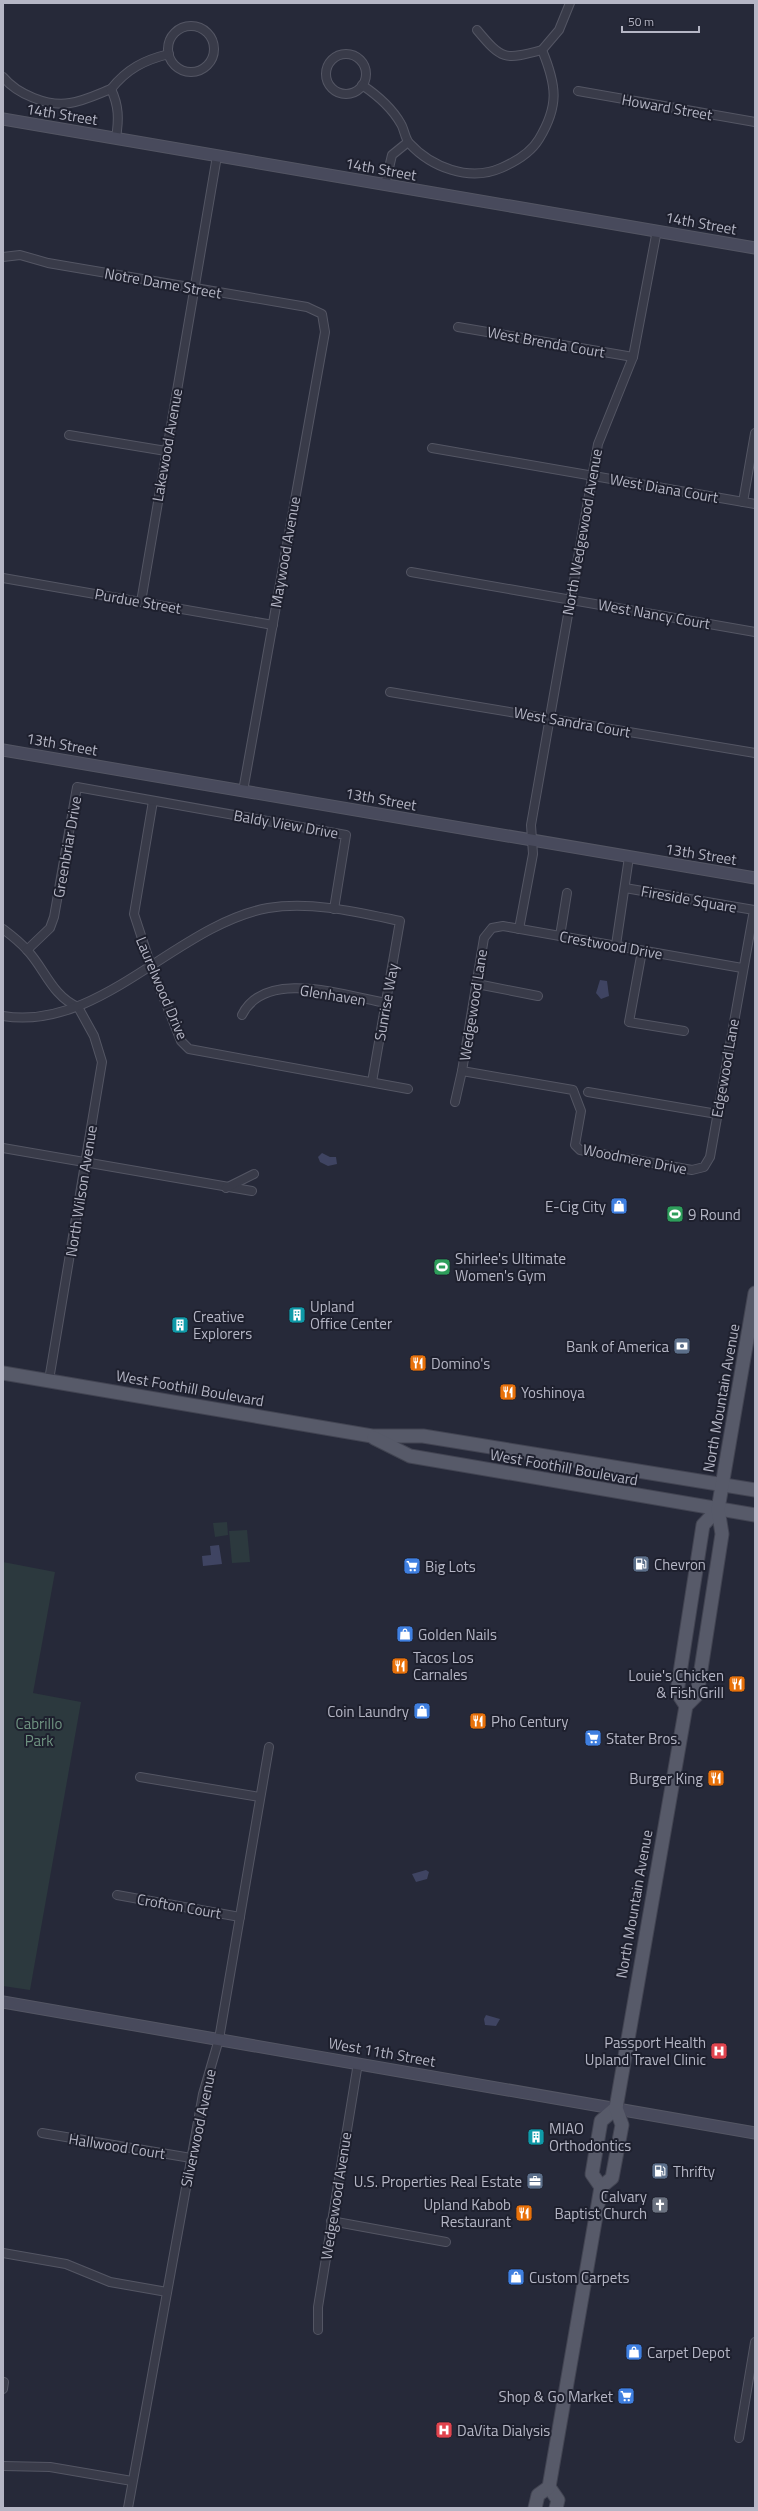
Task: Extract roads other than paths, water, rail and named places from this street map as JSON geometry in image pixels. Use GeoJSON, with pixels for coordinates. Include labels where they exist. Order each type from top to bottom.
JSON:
{"type":"FeatureCollection","features":[{"type":"Feature","properties":{"kind":"main road","name":"North Mountain Avenue"},"geometry":{"type":"LineString","coordinates":[[549,2487],[601,2187],[612,2178],[622,2125],[616,2108],[686,1706],[697,1695],[722,1534],[718,1508],[755,1293]]}},
{"type":"Feature","properties":{"kind":"main road","name":"West Foothill Boulevard"},"geometry":{"type":"LineString","coordinates":[[3,1373],[372,1436],[423,1436],[755,1490]]}},
{"type":"Feature","properties":{"kind":"main road","name":"West Foothill Boulevard"},"geometry":{"type":"LineString","coordinates":[[372,1436],[410,1456],[755,1515]]}},
{"type":"Feature","properties":{"kind":"main road"},"geometry":{"type":"LineString","coordinates":[[686,1706],[677,1692],[696,1568],[703,1525],[718,1508]]}},
{"type":"Feature","properties":{"kind":"main road"},"geometry":{"type":"LineString","coordinates":[[601,2187],[592,2174],[601,2121],[616,2108]]}},
{"type":"Feature","properties":{"kind":"main road"},"geometry":{"type":"LineString","coordinates":[[535,2508],[538,2495],[549,2487],[558,2500],[556,2508]]}},
{"type":"Feature","properties":{"kind":"street"},"geometry":{"type":"LineString","coordinates":[[477,30],[495,51],[505,57],[520,56],[542,50],[559,30],[570,3]]}},
{"type":"Feature","properties":{"kind":"street"},"geometry":{"type":"LineString","coordinates":[[186,26],[195,26],[203,29],[210,35],[214,43],[214,52],[211,61],[205,67],[197,71],[179,68],[169,54],[168,45],[172,37],[178,30],[186,26]]}},
{"type":"Feature","properties":{"kind":"street"},"geometry":{"type":"LineString","coordinates":[[362,85],[385,104],[401,123],[408,142],[431,161],[451,170],[479,174],[495,171],[517,161],[536,144],[550,121],[554,103],[554,85],[542,50]]}},
{"type":"Feature","properties":{"kind":"street"},"geometry":{"type":"LineString","coordinates":[[3,78],[18,90],[33,98],[51,102],[69,103],[111,89],[122,75],[137,65],[169,54]]}},
{"type":"Feature","properties":{"kind":"street"},"geometry":{"type":"LineString","coordinates":[[343,54],[358,58],[366,70],[362,85],[349,93],[334,90],[326,77],[330,62],[343,54]]}},
{"type":"Feature","properties":{"kind":"street"},"geometry":{"type":"LineString","coordinates":[[111,89],[117,102],[119,114],[116,138]]}},
{"type":"Feature","properties":{"kind":"street","name":"Howard Street"},"geometry":{"type":"LineString","coordinates":[[578,92],[755,122]]}},
{"type":"Feature","properties":{"kind":"street","name":"14th Street"},"geometry":{"type":"LineString","coordinates":[[3,119],[755,248]]}},
{"type":"Feature","properties":{"kind":"street"},"geometry":{"type":"LineString","coordinates":[[385,184],[392,155],[408,142]]}},
{"type":"Feature","properties":{"kind":"street","name":"Lakewood Avenue"},"geometry":{"type":"LineString","coordinates":[[141,602],[217,156]]}},
{"type":"Feature","properties":{"kind":"street","name":"North Wedgewood Avenue"},"geometry":{"type":"LineString","coordinates":[[519,929],[533,854],[531,825],[598,444],[633,357],[657,230]]}},
{"type":"Feature","properties":{"kind":"street","name":"Notre Dame Street"},"geometry":{"type":"LineString","coordinates":[[3,257],[20,255],[48,263],[307,307],[322,314]]}},
{"type":"Feature","properties":{"kind":"street","name":"Maywood Avenue"},"geometry":{"type":"LineString","coordinates":[[243,791],[325,332],[322,314]]}},
{"type":"Feature","properties":{"kind":"street","name":"West Brenda Court"},"geometry":{"type":"LineString","coordinates":[[458,327],[633,357]]}},
{"type":"Feature","properties":{"kind":"street"},"geometry":{"type":"LineString","coordinates":[[743,502],[755,433]]}},
{"type":"Feature","properties":{"kind":"street"},"geometry":{"type":"LineString","coordinates":[[69,435],[166,451]]}},
{"type":"Feature","properties":{"kind":"street","name":"West Diana Court"},"geometry":{"type":"LineString","coordinates":[[432,448],[755,504]]}},
{"type":"Feature","properties":{"kind":"street","name":"West Nancy Court"},"geometry":{"type":"LineString","coordinates":[[411,572],[755,632]]}},
{"type":"Feature","properties":{"kind":"street","name":"Purdue Street"},"geometry":{"type":"LineString","coordinates":[[3,578],[272,625]]}},
{"type":"Feature","properties":{"kind":"street","name":"West Sandra Court"},"geometry":{"type":"LineString","coordinates":[[390,692],[755,753]]}},
{"type":"Feature","properties":{"kind":"street","name":"13th Street"},"geometry":{"type":"LineString","coordinates":[[4,753],[243,791],[755,878]]}},
{"type":"Feature","properties":{"kind":"street","name":"Greenbriar Drive"},"geometry":{"type":"LineString","coordinates":[[27,950],[50,928],[54,917],[77,787],[153,801]]}},
{"type":"Feature","properties":{"kind":"street","name":"Baldy View Drive"},"geometry":{"type":"LineString","coordinates":[[153,801],[346,835],[334,909]]}},
{"type":"Feature","properties":{"kind":"street","name":"Laurelwood Drive"},"geometry":{"type":"LineString","coordinates":[[153,801],[134,914],[150,966],[181,1041],[189,1049],[408,1089]]}},
{"type":"Feature","properties":{"kind":"street"},"geometry":{"type":"LineString","coordinates":[[616,945],[629,857]]}},
{"type":"Feature","properties":{"kind":"street","name":"Fireside Square"},"geometry":{"type":"LineString","coordinates":[[625,888],[754,910]]}},
{"type":"Feature","properties":{"kind":"street"},"geometry":{"type":"LineString","coordinates":[[560,936],[567,893]]}},
{"type":"Feature","properties":{"kind":"street"},"geometry":{"type":"LineString","coordinates":[[3,1016],[22,1019],[56,1014],[78,1007],[220,924],[241,916],[268,908],[301,906],[334,909]]}},
{"type":"Feature","properties":{"kind":"street","name":"Sunrise Way"},"geometry":{"type":"LineString","coordinates":[[334,909],[400,921],[372,1082]]}},
{"type":"Feature","properties":{"kind":"street","name":"Edgewood Lane"},"geometry":{"type":"LineString","coordinates":[[704,1167],[710,1157],[742,968],[754,910]]}},
{"type":"Feature","properties":{"kind":"street","name":"Crestwood Drive"},"geometry":{"type":"LineString","coordinates":[[484,938],[492,928],[503,926],[742,968]]}},
{"type":"Feature","properties":{"kind":"street"},"geometry":{"type":"LineString","coordinates":[[3,929],[27,950],[59,995],[66,1002],[78,1007]]}},
{"type":"Feature","properties":{"kind":"street","name":"Wedgewood Lane"},"geometry":{"type":"LineString","coordinates":[[455,1102],[462,1071],[484,938]]}},
{"type":"Feature","properties":{"kind":"street"},"geometry":{"type":"LineString","coordinates":[[642,951],[629,1022],[684,1031]]}},
{"type":"Feature","properties":{"kind":"street"},"geometry":{"type":"LineString","coordinates":[[477,984],[538,996]]}},
{"type":"Feature","properties":{"kind":"street","name":"Glenhaven"},"geometry":{"type":"LineString","coordinates":[[242,1015],[247,1005],[256,997],[289,988],[386,1003]]}},
{"type":"Feature","properties":{"kind":"street","name":"North Wilson Avenue"},"geometry":{"type":"LineString","coordinates":[[49,1380],[102,1062],[94,1036],[78,1007]]}},
{"type":"Feature","properties":{"kind":"street","name":"Wedgewood Lane"},"geometry":{"type":"LineString","coordinates":[[462,1071],[573,1090]]}},
{"type":"Feature","properties":{"kind":"street","name":"Woodmere Drive"},"geometry":{"type":"LineString","coordinates":[[573,1090],[581,1111],[576,1145],[580,1150],[692,1170],[704,1167]]}},
{"type":"Feature","properties":{"kind":"street"},"geometry":{"type":"LineString","coordinates":[[588,1092],[717,1114]]}},
{"type":"Feature","properties":{"kind":"street"},"geometry":{"type":"LineString","coordinates":[[3,1148],[226,1188],[252,1191]]}},
{"type":"Feature","properties":{"kind":"street"},"geometry":{"type":"LineString","coordinates":[[226,1188],[254,1174]]}},
{"type":"Feature","properties":{"kind":"street","name":"Silverwood Avenue"},"geometry":{"type":"LineString","coordinates":[[128,2508],[203,2094],[218,2039],[269,1748]]}},
{"type":"Feature","properties":{"kind":"street"},"geometry":{"type":"LineString","coordinates":[[140,1777],[260,1798]]}},
{"type":"Feature","properties":{"kind":"street","name":"Crofton Court"},"geometry":{"type":"LineString","coordinates":[[117,1895],[240,1917]]}},
{"type":"Feature","properties":{"kind":"street","name":"West 11th Street"},"geometry":{"type":"LineString","coordinates":[[3,2002],[755,2133]]}},
{"type":"Feature","properties":{"kind":"street","name":"Wedgewood Avenue"},"geometry":{"type":"LineString","coordinates":[[318,2330],[318,2307],[358,2063]]}},
{"type":"Feature","properties":{"kind":"street","name":"Hallwood Court"},"geometry":{"type":"LineString","coordinates":[[42,2133],[191,2158]]}},
{"type":"Feature","properties":{"kind":"street"},"geometry":{"type":"LineString","coordinates":[[331,2222],[446,2242]]}},
{"type":"Feature","properties":{"kind":"street"},"geometry":{"type":"LineString","coordinates":[[3,2253],[66,2264],[110,2282],[167,2292]]}},
{"type":"Feature","properties":{"kind":"street"},"geometry":{"type":"LineString","coordinates":[[739,2438],[755,2342]]}},
{"type":"Feature","properties":{"kind":"street"},"geometry":{"type":"LineString","coordinates":[[3,2466],[50,2467],[132,2481]]}},
{"type":"Feature","properties":{"kind":"water"},"geometry":{"type":"Polygon","coordinates":[[[600,980],[607,981],[609,996],[601,999],[596,993],[600,980]]]}},
{"type":"Feature","properties":{"kind":"water"},"geometry":{"type":"Polygon","coordinates":[[[322,1153],[330,1157],[336,1157],[337,1164],[328,1166],[320,1162],[318,1157],[322,1153]]]}},
{"type":"Feature","properties":{"kind":"water"},"geometry":{"type":"Polygon","coordinates":[[[219,1545],[222,1564],[203,1566],[202,1556],[211,1555],[210,1546],[219,1545]]]}},
{"type":"Feature","properties":{"kind":"water"},"geometry":{"type":"Polygon","coordinates":[[[426,1870],[429,1872],[427,1879],[416,1882],[412,1874],[426,1870]]]}},
{"type":"Feature","properties":{"kind":"water"},"geometry":{"type":"Polygon","coordinates":[[[486,2015],[500,2019],[496,2026],[485,2025],[484,2019],[486,2015]]]}},
{"type":"Feature","properties":{"kind":"place","name":"E-Cig City"},"geometry":{"type":"Point","coordinates":[619,1206]}},
{"type":"Feature","properties":{"kind":"place","name":"9 Round"},"geometry":{"type":"Point","coordinates":[675,1214]}},
{"type":"Feature","properties":{"kind":"place","name":"Shirlee's Ultimate Women's Gym"},"geometry":{"type":"Point","coordinates":[442,1267]}},
{"type":"Feature","properties":{"kind":"place","name":"Upland Office Center"},"geometry":{"type":"Point","coordinates":[297,1315]}},
{"type":"Feature","properties":{"kind":"place","name":"Creative Explorers"},"geometry":{"type":"Point","coordinates":[180,1325]}},
{"type":"Feature","properties":{"kind":"place","name":"Bank of America"},"geometry":{"type":"Point","coordinates":[682,1346]}},
{"type":"Feature","properties":{"kind":"place","name":"Domino's"},"geometry":{"type":"Point","coordinates":[418,1363]}},
{"type":"Feature","properties":{"kind":"place","name":"Yoshinoya"},"geometry":{"type":"Point","coordinates":[508,1392]}},
{"type":"Feature","properties":{"kind":"place","name":"Chevron"},"geometry":{"type":"Point","coordinates":[641,1564]}},
{"type":"Feature","properties":{"kind":"place","name":"Big Lots"},"geometry":{"type":"Point","coordinates":[412,1566]}},
{"type":"Feature","properties":{"kind":"place","name":"Golden Nails"},"geometry":{"type":"Point","coordinates":[405,1634]}},
{"type":"Feature","properties":{"kind":"place","name":"Tacos Los Carnales"},"geometry":{"type":"Point","coordinates":[400,1666]}},
{"type":"Feature","properties":{"kind":"place","name":"Louie's Chicken & Fish Grill"},"geometry":{"type":"Point","coordinates":[737,1684]}},
{"type":"Feature","properties":{"kind":"place","name":"Coin Laundry"},"geometry":{"type":"Point","coordinates":[422,1711]}},
{"type":"Feature","properties":{"kind":"place","name":"Pho Century"},"geometry":{"type":"Point","coordinates":[478,1721]}},
{"type":"Feature","properties":{"kind":"place","name":"Stater Bros."},"geometry":{"type":"Point","coordinates":[593,1738]}},
{"type":"Feature","properties":{"kind":"place","name":"Burger King"},"geometry":{"type":"Point","coordinates":[716,1778]}},
{"type":"Feature","properties":{"kind":"place","name":"Passport Health Upland Travel Clinic"},"geometry":{"type":"Point","coordinates":[719,2051]}},
{"type":"Feature","properties":{"kind":"place","name":"MIAO Orthodontics"},"geometry":{"type":"Point","coordinates":[536,2137]}},
{"type":"Feature","properties":{"kind":"place","name":"Thrifty"},"geometry":{"type":"Point","coordinates":[660,2171]}},
{"type":"Feature","properties":{"kind":"place","name":"U.S. Properties Real Estate"},"geometry":{"type":"Point","coordinates":[535,2181]}},
{"type":"Feature","properties":{"kind":"place","name":"Calvary Baptist Church"},"geometry":{"type":"Point","coordinates":[660,2205]}},
{"type":"Feature","properties":{"kind":"place","name":"Upland Kabob Restaurant"},"geometry":{"type":"Point","coordinates":[524,2213]}},
{"type":"Feature","properties":{"kind":"place","name":"Custom Carpets"},"geometry":{"type":"Point","coordinates":[516,2277]}},
{"type":"Feature","properties":{"kind":"place","name":"Carpet Depot"},"geometry":{"type":"Point","coordinates":[634,2352]}},
{"type":"Feature","properties":{"kind":"place","name":"Shop & Go Market"},"geometry":{"type":"Point","coordinates":[626,2396]}},
{"type":"Feature","properties":{"kind":"place","name":"DaVita Dialysis"},"geometry":{"type":"Point","coordinates":[444,2430]}},
{"type":"Feature","properties":{"kind":"park label","name":"Cabrillo Park"},"geometry":{"type":"Point","coordinates":[39,1732]}}]}
